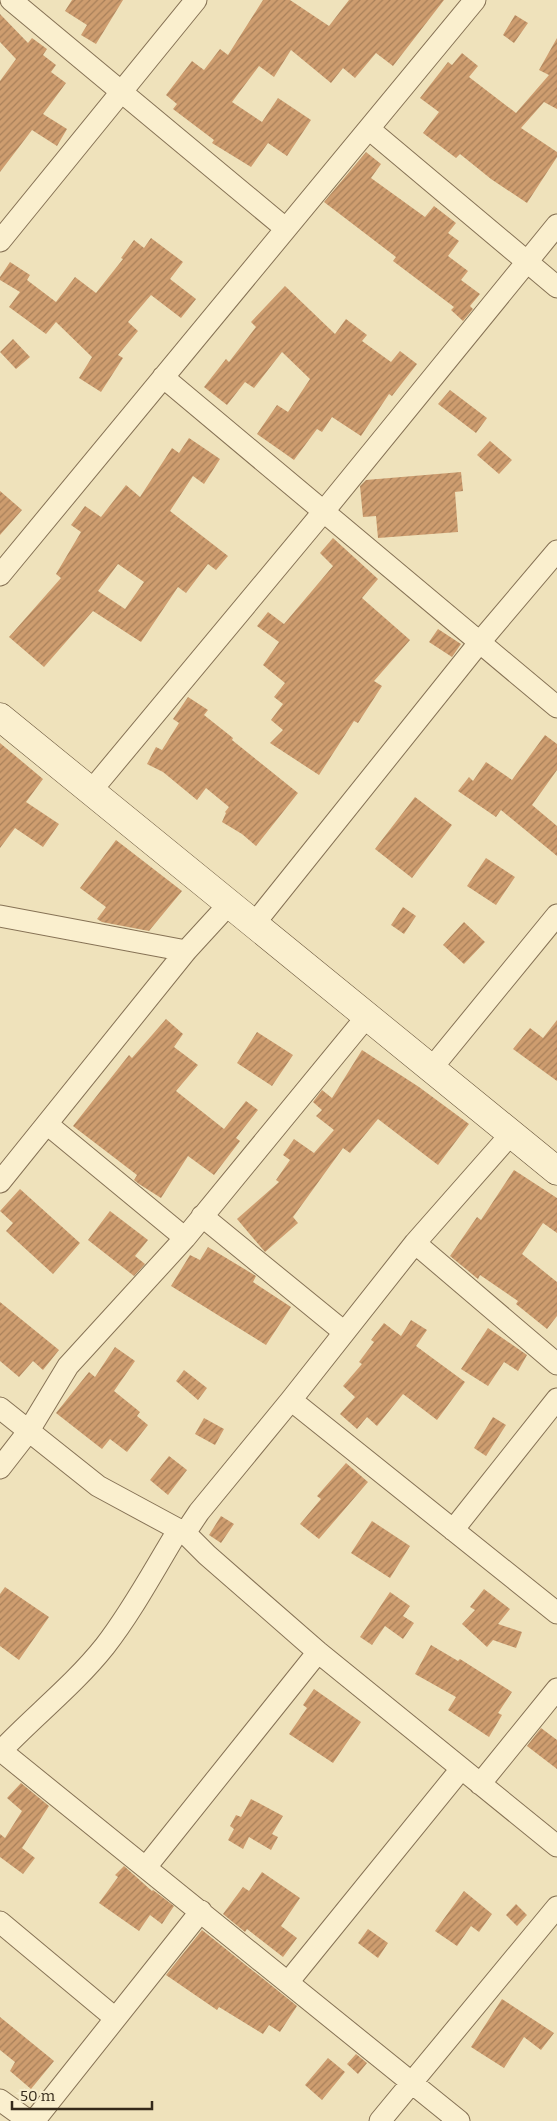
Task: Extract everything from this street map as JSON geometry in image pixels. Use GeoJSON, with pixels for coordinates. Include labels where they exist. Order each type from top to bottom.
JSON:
{"type":"FeatureCollection","features":[{"type":"Feature","properties":{"kind":"street"},"geometry":{"type":"LineString","coordinates":[[12,0],[286,228]]}},
{"type":"Feature","properties":{"kind":"street"},"geometry":{"type":"LineString","coordinates":[[0,241],[196,0]]}},
{"type":"Feature","properties":{"kind":"street"},"geometry":{"type":"LineString","coordinates":[[0,575],[475,0]]}},
{"type":"Feature","properties":{"kind":"street"},"geometry":{"type":"LineString","coordinates":[[369,129],[557,287]]}},
{"type":"Feature","properties":{"kind":"street"},"geometry":{"type":"LineString","coordinates":[[91,791],[324,511],[557,225]]}},
{"type":"Feature","properties":{"kind":"street"},"geometry":{"type":"LineString","coordinates":[[163,377],[557,707]]}},
{"type":"Feature","properties":{"kind":"street"},"geometry":{"type":"LineString","coordinates":[[254,924],[479,643],[557,551]]}},
{"type":"Feature","properties":{"kind":"street"},"geometry":{"type":"LineString","coordinates":[[0,716],[557,1171]]}},
{"type":"Feature","properties":{"kind":"street"},"geometry":{"type":"LineString","coordinates":[[0,1182],[186,952],[230,903]]}},
{"type":"Feature","properties":{"kind":"street"},"geometry":{"type":"LineString","coordinates":[[431,1069],[557,914]]}},
{"type":"Feature","properties":{"kind":"street"},"geometry":{"type":"LineString","coordinates":[[0,916],[186,952]]}},
{"type":"Feature","properties":{"kind":"street"},"geometry":{"type":"LineString","coordinates":[[0,1468],[28,1432],[68,1366],[185,1238],[368,1015]]}},
{"type":"Feature","properties":{"kind":"street"},"geometry":{"type":"LineString","coordinates":[[47,1124],[185,1238]]}},
{"type":"Feature","properties":{"kind":"street"},"geometry":{"type":"LineString","coordinates":[[459,2121],[288,1981],[0,1751],[66,1690],[105,1646],[182,1531],[291,1400],[414,1243],[511,1134]]}},
{"type":"Feature","properties":{"kind":"street"},"geometry":{"type":"LineString","coordinates":[[202,1216],[344,1332]]}},
{"type":"Feature","properties":{"kind":"street"},"geometry":{"type":"LineString","coordinates":[[414,1243],[557,1364]]}},
{"type":"Feature","properties":{"kind":"street"},"geometry":{"type":"LineString","coordinates":[[453,1530],[557,1399]]}},
{"type":"Feature","properties":{"kind":"street"},"geometry":{"type":"LineString","coordinates":[[291,1400],[557,1614]]}},
{"type":"Feature","properties":{"kind":"street"},"geometry":{"type":"LineString","coordinates":[[0,1408],[98,1486],[182,1531],[318,1652],[557,1846]]}},
{"type":"Feature","properties":{"kind":"street"},"geometry":{"type":"LineString","coordinates":[[146,1867],[318,1652]]}},
{"type":"Feature","properties":{"kind":"street"},"geometry":{"type":"LineString","coordinates":[[480,1784],[557,1689]]}},
{"type":"Feature","properties":{"kind":"street"},"geometry":{"type":"LineString","coordinates":[[288,1981],[461,1769]]}},
{"type":"Feature","properties":{"kind":"street"},"geometry":{"type":"LineString","coordinates":[[380,2121],[557,1908]]}},
{"type":"Feature","properties":{"kind":"street"},"geometry":{"type":"LineString","coordinates":[[34,2121],[201,1912]]}},
{"type":"Feature","properties":{"kind":"street"},"geometry":{"type":"LineString","coordinates":[[0,1922],[116,2018]]}},
{"type":"Feature","properties":{"kind":"street"},"geometry":{"type":"LineString","coordinates":[[0,2100],[29,2121]]}},
{"type":"Feature","properties":{"kind":"building"},"geometry":{"type":"Polygon","coordinates":[[[72,0],[123,0],[96,44],[81,35],[87,25],[65,11],[72,0]]]}},
{"type":"Feature","properties":{"kind":"building"},"geometry":{"type":"Polygon","coordinates":[[[263,0],[290,0],[329,26],[349,0],[444,0],[393,66],[376,53],[355,78],[343,68],[331,83],[291,50],[274,77],[259,66],[232,102],[262,122],[278,98],[311,120],[287,156],[268,143],[251,167],[212,143],[214,140],[173,109],[177,104],[166,95],[192,61],[204,70],[220,49],[228,55],[263,0]]]}},
{"type":"Feature","properties":{"kind":"building"},"geometry":{"type":"Polygon","coordinates":[[[0,14],[28,43],[32,38],[47,49],[43,55],[56,65],[51,72],[66,83],[43,114],[67,129],[57,146],[32,130],[0,172],[0,81],[16,59],[0,42],[0,14]]]}},
{"type":"Feature","properties":{"kind":"building"},"geometry":{"type":"Polygon","coordinates":[[[515,15],[528,23],[514,43],[503,35],[515,15]]]}},
{"type":"Feature","properties":{"kind":"building"},"geometry":{"type":"Polygon","coordinates":[[[557,38],[557,109],[544,102],[521,128],[557,152],[557,157],[527,203],[491,179],[460,154],[456,158],[423,133],[439,112],[420,98],[448,62],[452,65],[462,53],[478,66],[469,77],[516,113],[549,75],[539,70],[557,38]]]}},
{"type":"Feature","properties":{"kind":"building"},"geometry":{"type":"Polygon","coordinates":[[[366,152],[381,164],[371,178],[425,217],[434,206],[456,223],[448,233],[459,241],[448,256],[468,271],[461,280],[480,294],[470,306],[473,309],[463,321],[451,310],[454,307],[393,261],[396,257],[324,202],[366,152]]]}},
{"type":"Feature","properties":{"kind":"building"},"geometry":{"type":"Polygon","coordinates":[[[151,238],[183,262],[170,279],[196,299],[181,318],[151,295],[128,322],[138,331],[118,355],[123,358],[101,392],[79,378],[92,357],[56,322],[46,334],[9,307],[20,292],[0,280],[0,277],[10,262],[30,275],[27,280],[56,302],[75,277],[96,293],[123,259],[121,258],[134,240],[144,248],[151,238]]]}},
{"type":"Feature","properties":{"kind":"building"},"geometry":{"type":"Polygon","coordinates":[[[285,286],[335,334],[346,319],[367,335],[362,341],[391,362],[400,351],[417,364],[392,396],[389,394],[361,436],[332,417],[322,432],[317,429],[294,460],[257,434],[277,405],[288,412],[310,379],[282,352],[254,388],[245,382],[227,405],[204,387],[226,359],[229,362],[256,327],[251,322],[285,286]]]}},
{"type":"Feature","properties":{"kind":"building"},"geometry":{"type":"Polygon","coordinates":[[[13,339],[30,357],[16,369],[0,352],[13,339]]]}},
{"type":"Feature","properties":{"kind":"building"},"geometry":{"type":"Polygon","coordinates":[[[450,390],[487,418],[476,433],[438,404],[450,390]]]}},
{"type":"Feature","properties":{"kind":"building"},"geometry":{"type":"Polygon","coordinates":[[[189,438],[220,459],[204,484],[193,476],[170,511],[228,556],[216,570],[208,564],[186,593],[178,587],[141,642],[93,611],[44,667],[9,637],[61,578],[56,574],[81,532],[71,525],[85,506],[101,517],[126,485],[140,497],[172,448],[179,453],[189,438]],[[118,564],[98,591],[125,609],[144,582],[118,564]]]}},
{"type":"Feature","properties":{"kind":"building"},"geometry":{"type":"Polygon","coordinates":[[[490,441],[512,460],[499,474],[477,455],[490,441]]]}},
{"type":"Feature","properties":{"kind":"building"},"geometry":{"type":"Polygon","coordinates":[[[461,472],[463,491],[455,492],[458,532],[378,538],[376,516],[363,517],[360,486],[366,480],[461,472]]]}},
{"type":"Feature","properties":{"kind":"building"},"geometry":{"type":"Polygon","coordinates":[[[0,491],[22,510],[0,535],[0,491]]]}},
{"type":"Feature","properties":{"kind":"building"},"geometry":{"type":"Polygon","coordinates":[[[333,538],[378,579],[362,598],[410,640],[374,681],[382,686],[358,723],[354,721],[319,775],[270,743],[283,730],[271,720],[283,704],[274,697],[285,683],[263,665],[279,642],[257,626],[268,612],[284,624],[333,566],[320,553],[333,538]]]}},
{"type":"Feature","properties":{"kind":"building"},"geometry":{"type":"Polygon","coordinates":[[[438,629],[461,644],[452,657],[429,642],[438,629]]]}},
{"type":"Feature","properties":{"kind":"building"},"geometry":{"type":"Polygon","coordinates":[[[188,697],[208,710],[204,715],[233,738],[232,740],[298,793],[256,846],[242,834],[222,822],[225,812],[229,807],[206,788],[197,800],[163,772],[147,764],[156,747],[162,750],[179,723],[173,719],[188,697]]]}},
{"type":"Feature","properties":{"kind":"building"},"geometry":{"type":"Polygon","coordinates":[[[545,735],[557,744],[557,770],[532,805],[557,826],[557,856],[501,810],[496,817],[458,791],[469,777],[473,781],[486,762],[512,780],[545,735]]]}},
{"type":"Feature","properties":{"kind":"building"},"geometry":{"type":"Polygon","coordinates":[[[0,743],[43,779],[26,802],[59,824],[43,847],[15,828],[0,848],[0,743]]]}},
{"type":"Feature","properties":{"kind":"building"},"geometry":{"type":"Polygon","coordinates":[[[415,797],[452,825],[412,878],[375,849],[415,797]]]}},
{"type":"Feature","properties":{"kind":"building"},"geometry":{"type":"Polygon","coordinates":[[[116,840],[182,891],[149,931],[102,922],[97,919],[106,907],[80,888],[116,840]]]}},
{"type":"Feature","properties":{"kind":"building"},"geometry":{"type":"Polygon","coordinates":[[[486,858],[515,877],[496,905],[467,886],[486,858]]]}},
{"type":"Feature","properties":{"kind":"building"},"geometry":{"type":"Polygon","coordinates":[[[403,907],[416,916],[404,934],[391,925],[403,907]]]}},
{"type":"Feature","properties":{"kind":"building"},"geometry":{"type":"Polygon","coordinates":[[[464,922],[485,942],[464,964],[443,945],[464,922]]]}},
{"type":"Feature","properties":{"kind":"building"},"geometry":{"type":"Polygon","coordinates":[[[166,1019],[183,1034],[174,1047],[198,1065],[176,1091],[224,1129],[246,1101],[258,1110],[236,1138],[240,1141],[214,1175],[188,1156],[161,1198],[134,1180],[137,1175],[73,1126],[129,1055],[132,1058],[166,1019]]]}},
{"type":"Feature","properties":{"kind":"building"},"geometry":{"type":"Polygon","coordinates":[[[557,1020],[557,1081],[513,1049],[530,1028],[543,1038],[557,1020]]]}},
{"type":"Feature","properties":{"kind":"building"},"geometry":{"type":"Polygon","coordinates":[[[257,1032],[293,1055],[272,1086],[237,1063],[257,1032]]]}},
{"type":"Feature","properties":{"kind":"building"},"geometry":{"type":"Polygon","coordinates":[[[362,1050],[419,1087],[469,1124],[438,1165],[378,1119],[350,1153],[343,1148],[293,1217],[298,1223],[265,1252],[237,1219],[279,1182],[276,1180],[290,1160],[283,1155],[294,1139],[314,1153],[334,1130],[316,1116],[322,1110],[313,1102],[322,1090],[332,1098],[362,1050]]]}},
{"type":"Feature","properties":{"kind":"building"},"geometry":{"type":"Polygon","coordinates":[[[514,1170],[557,1198],[557,1233],[543,1223],[522,1254],[557,1282],[557,1316],[547,1329],[516,1304],[518,1301],[480,1275],[478,1279],[450,1256],[477,1217],[481,1220],[514,1170]]]}},
{"type":"Feature","properties":{"kind":"building"},"geometry":{"type":"Polygon","coordinates":[[[20,1189],[80,1243],[53,1274],[6,1231],[13,1223],[0,1211],[20,1189]]]}},
{"type":"Feature","properties":{"kind":"building"},"geometry":{"type":"Polygon","coordinates":[[[110,1211],[148,1240],[135,1256],[145,1264],[134,1276],[88,1240],[110,1211]]]}},
{"type":"Feature","properties":{"kind":"building"},"geometry":{"type":"Polygon","coordinates":[[[208,1247],[256,1276],[253,1282],[291,1307],[266,1345],[171,1286],[190,1255],[200,1260],[208,1247]]]}},
{"type":"Feature","properties":{"kind":"building"},"geometry":{"type":"Polygon","coordinates":[[[0,1302],[59,1350],[43,1370],[33,1361],[19,1377],[0,1361],[0,1302]]]}},
{"type":"Feature","properties":{"kind":"building"},"geometry":{"type":"Polygon","coordinates":[[[411,1320],[427,1330],[416,1346],[465,1382],[437,1420],[403,1394],[377,1426],[367,1417],[357,1429],[340,1414],[355,1397],[343,1386],[362,1364],[359,1362],[374,1342],[371,1340],[384,1323],[401,1336],[411,1320]]]}},
{"type":"Feature","properties":{"kind":"building"},"geometry":{"type":"Polygon","coordinates":[[[488,1328],[527,1355],[518,1371],[504,1362],[488,1386],[461,1369],[488,1328]]]}},
{"type":"Feature","properties":{"kind":"building"},"geometry":{"type":"Polygon","coordinates":[[[115,1347],[135,1361],[114,1391],[140,1412],[137,1416],[148,1425],[127,1452],[110,1439],[102,1449],[56,1413],[89,1372],[95,1377],[115,1347]]]}},
{"type":"Feature","properties":{"kind":"building"},"geometry":{"type":"Polygon","coordinates":[[[184,1370],[207,1388],[198,1400],[176,1381],[184,1370]]]}},
{"type":"Feature","properties":{"kind":"building"},"geometry":{"type":"Polygon","coordinates":[[[493,1417],[506,1425],[486,1456],[474,1448],[493,1417]]]}},
{"type":"Feature","properties":{"kind":"building"},"geometry":{"type":"Polygon","coordinates":[[[204,1418],[224,1429],[215,1445],[195,1434],[204,1418]]]}},
{"type":"Feature","properties":{"kind":"building"},"geometry":{"type":"Polygon","coordinates":[[[169,1456],[187,1470],[168,1495],[150,1480],[169,1456]]]}},
{"type":"Feature","properties":{"kind":"building"},"geometry":{"type":"Polygon","coordinates":[[[346,1463],[368,1482],[319,1539],[300,1524],[321,1499],[317,1496],[346,1463]]]}},
{"type":"Feature","properties":{"kind":"building"},"geometry":{"type":"Polygon","coordinates":[[[221,1516],[234,1524],[221,1543],[209,1535],[221,1516]]]}},
{"type":"Feature","properties":{"kind":"building"},"geometry":{"type":"Polygon","coordinates":[[[372,1521],[410,1546],[390,1578],[351,1553],[372,1521]]]}},
{"type":"Feature","properties":{"kind":"building"},"geometry":{"type":"Polygon","coordinates":[[[5,1587],[49,1617],[19,1660],[0,1646],[0,1594],[5,1587]]]}},
{"type":"Feature","properties":{"kind":"building"},"geometry":{"type":"Polygon","coordinates":[[[484,1589],[510,1609],[498,1624],[522,1632],[516,1648],[493,1640],[487,1647],[462,1624],[475,1610],[470,1607],[484,1589]]]}},
{"type":"Feature","properties":{"kind":"building"},"geometry":{"type":"Polygon","coordinates":[[[390,1592],[410,1606],[403,1616],[414,1623],[403,1639],[385,1626],[372,1645],[360,1637],[390,1592]]]}},
{"type":"Feature","properties":{"kind":"building"},"geometry":{"type":"Polygon","coordinates":[[[431,1645],[458,1661],[460,1659],[512,1692],[498,1713],[502,1715],[489,1737],[448,1710],[456,1697],[415,1674],[431,1645]]]}},
{"type":"Feature","properties":{"kind":"building"},"geometry":{"type":"Polygon","coordinates":[[[314,1689],[361,1722],[333,1763],[289,1734],[307,1708],[303,1705],[314,1689]]]}},
{"type":"Feature","properties":{"kind":"building"},"geometry":{"type":"Polygon","coordinates":[[[541,1728],[557,1740],[557,1769],[527,1746],[541,1728]]]}},
{"type":"Feature","properties":{"kind":"building"},"geometry":{"type":"Polygon","coordinates":[[[21,1783],[49,1806],[22,1848],[35,1858],[23,1874],[0,1857],[0,1834],[5,1838],[22,1811],[7,1798],[21,1783]]]}},
{"type":"Feature","properties":{"kind":"building"},"geometry":{"type":"Polygon","coordinates":[[[251,1799],[283,1816],[272,1834],[278,1837],[271,1850],[249,1837],[243,1849],[228,1840],[234,1829],[230,1826],[236,1815],[241,1817],[251,1799]]]}},
{"type":"Feature","properties":{"kind":"building"},"geometry":{"type":"Polygon","coordinates":[[[124,1866],[152,1891],[174,1906],[162,1924],[150,1915],[139,1931],[99,1903],[118,1877],[115,1875],[124,1866]]]}},
{"type":"Feature","properties":{"kind":"building"},"geometry":{"type":"Polygon","coordinates":[[[262,1872],[300,1898],[281,1926],[297,1938],[283,1957],[247,1929],[245,1932],[223,1914],[243,1887],[249,1891],[262,1872]]]}},
{"type":"Feature","properties":{"kind":"building"},"geometry":{"type":"Polygon","coordinates":[[[464,1891],[492,1914],[479,1932],[471,1926],[457,1946],[435,1931],[464,1891]]]}},
{"type":"Feature","properties":{"kind":"building"},"geometry":{"type":"Polygon","coordinates":[[[516,1904],[527,1915],[517,1926],[506,1915],[516,1904]]]}},
{"type":"Feature","properties":{"kind":"building"},"geometry":{"type":"Polygon","coordinates":[[[368,1929],[388,1943],[378,1958],[358,1943],[368,1929]]]}},
{"type":"Feature","properties":{"kind":"building"},"geometry":{"type":"Polygon","coordinates":[[[202,1930],[297,2006],[280,2032],[269,2025],[263,2034],[219,2007],[217,2010],[166,1975],[202,1930]]]}},
{"type":"Feature","properties":{"kind":"building"},"geometry":{"type":"Polygon","coordinates":[[[502,1999],[554,2033],[541,2050],[524,2037],[504,2068],[471,2047],[502,1999]]]}},
{"type":"Feature","properties":{"kind":"building"},"geometry":{"type":"Polygon","coordinates":[[[0,2017],[54,2061],[31,2089],[10,2071],[15,2062],[0,2050],[0,2017]]]}},
{"type":"Feature","properties":{"kind":"building"},"geometry":{"type":"Polygon","coordinates":[[[356,2054],[367,2063],[358,2074],[347,2064],[356,2054]]]}},
{"type":"Feature","properties":{"kind":"building"},"geometry":{"type":"Polygon","coordinates":[[[328,2058],[345,2072],[322,2100],[305,2085],[328,2058]]]}}]}
